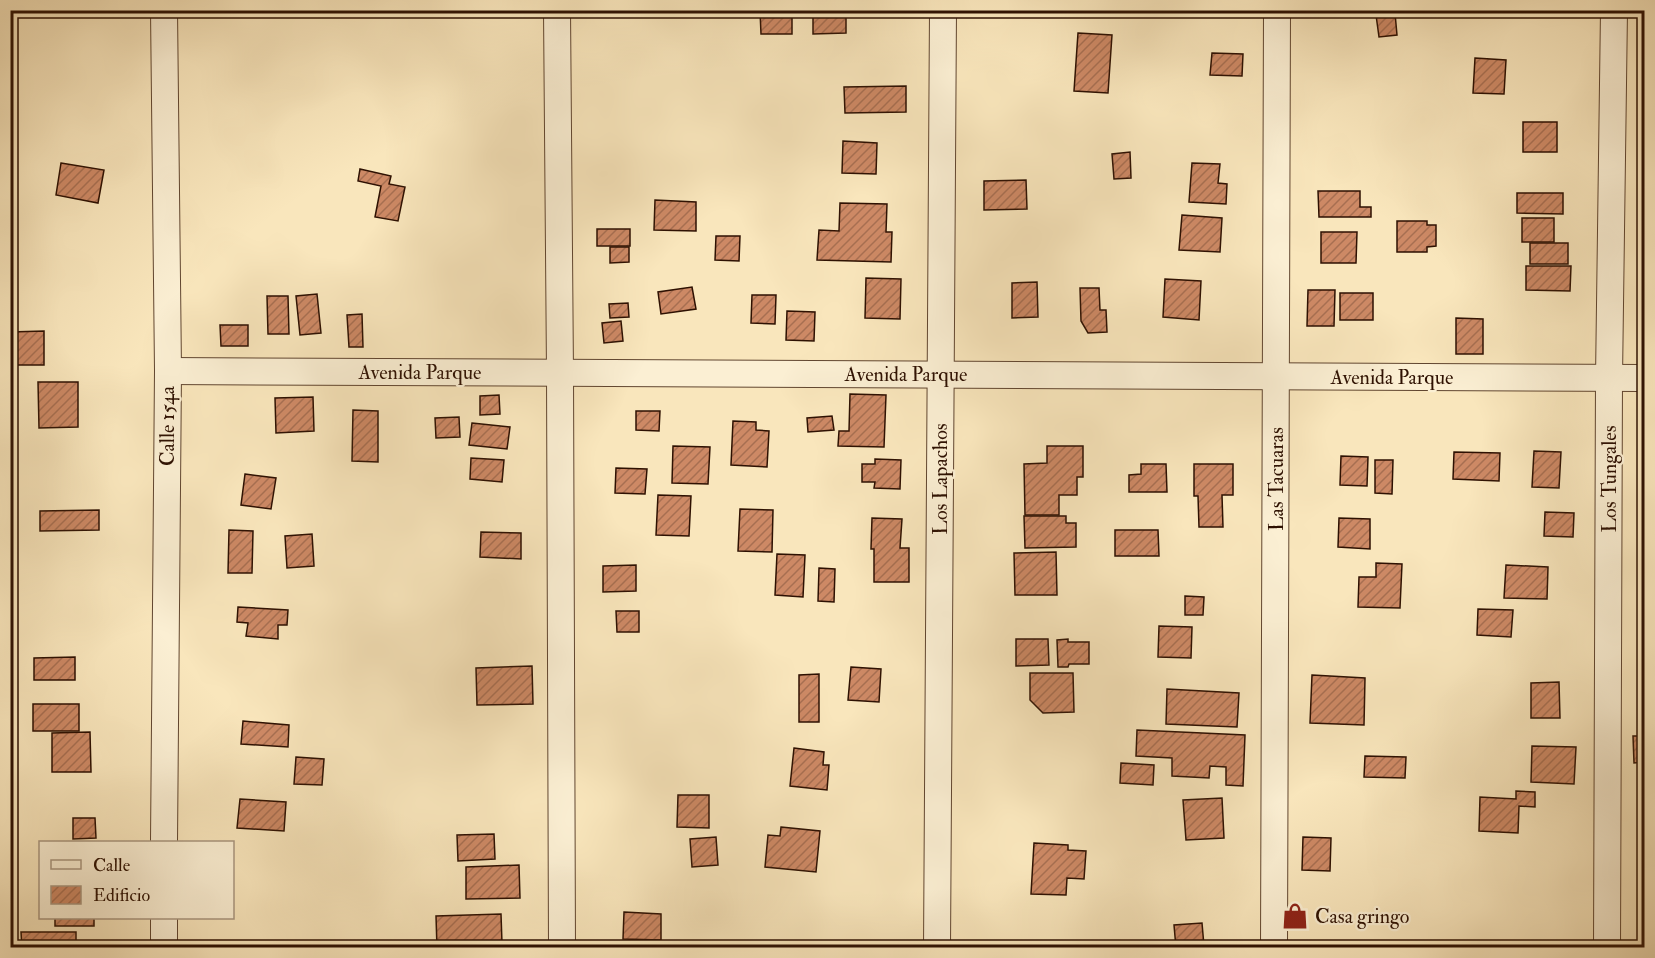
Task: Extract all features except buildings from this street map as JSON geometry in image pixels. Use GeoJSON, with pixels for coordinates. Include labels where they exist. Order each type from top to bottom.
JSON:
{"type":"FeatureCollection","features":[{"type":"Feature","properties":{"kind":"street","name":"Calle 154a"},"geometry":{"type":"LineString","coordinates":[[164,10],[168,371],[164,841]]}},
{"type":"Feature","properties":{"kind":"street"},"geometry":{"type":"LineString","coordinates":[[557,10],[562,948]]}},
{"type":"Feature","properties":{"kind":"street","name":"Los Lapachos"},"geometry":{"type":"LineString","coordinates":[[937,948],[942,10]]}},
{"type":"Feature","properties":{"kind":"street","name":"Las Tacuaras"},"geometry":{"type":"LineString","coordinates":[[1275,948],[1277,10]]}},
{"type":"Feature","properties":{"kind":"street","name":"Los Tungales"},"geometry":{"type":"LineString","coordinates":[[1607,948],[1609,378],[1614,10]]}},
{"type":"Feature","properties":{"kind":"street","name":"Avenida Parque"},"geometry":{"type":"LineString","coordinates":[[168,371],[1644,378]]}},
{"type":"Feature","properties":{"kind":"street"},"geometry":{"type":"LineString","coordinates":[[164,919],[164,948]]}},
{"type":"Feature","properties":{"kind":"place","name":"Casa gringo"},"geometry":{"type":"Point","coordinates":[1295,916]}}]}
